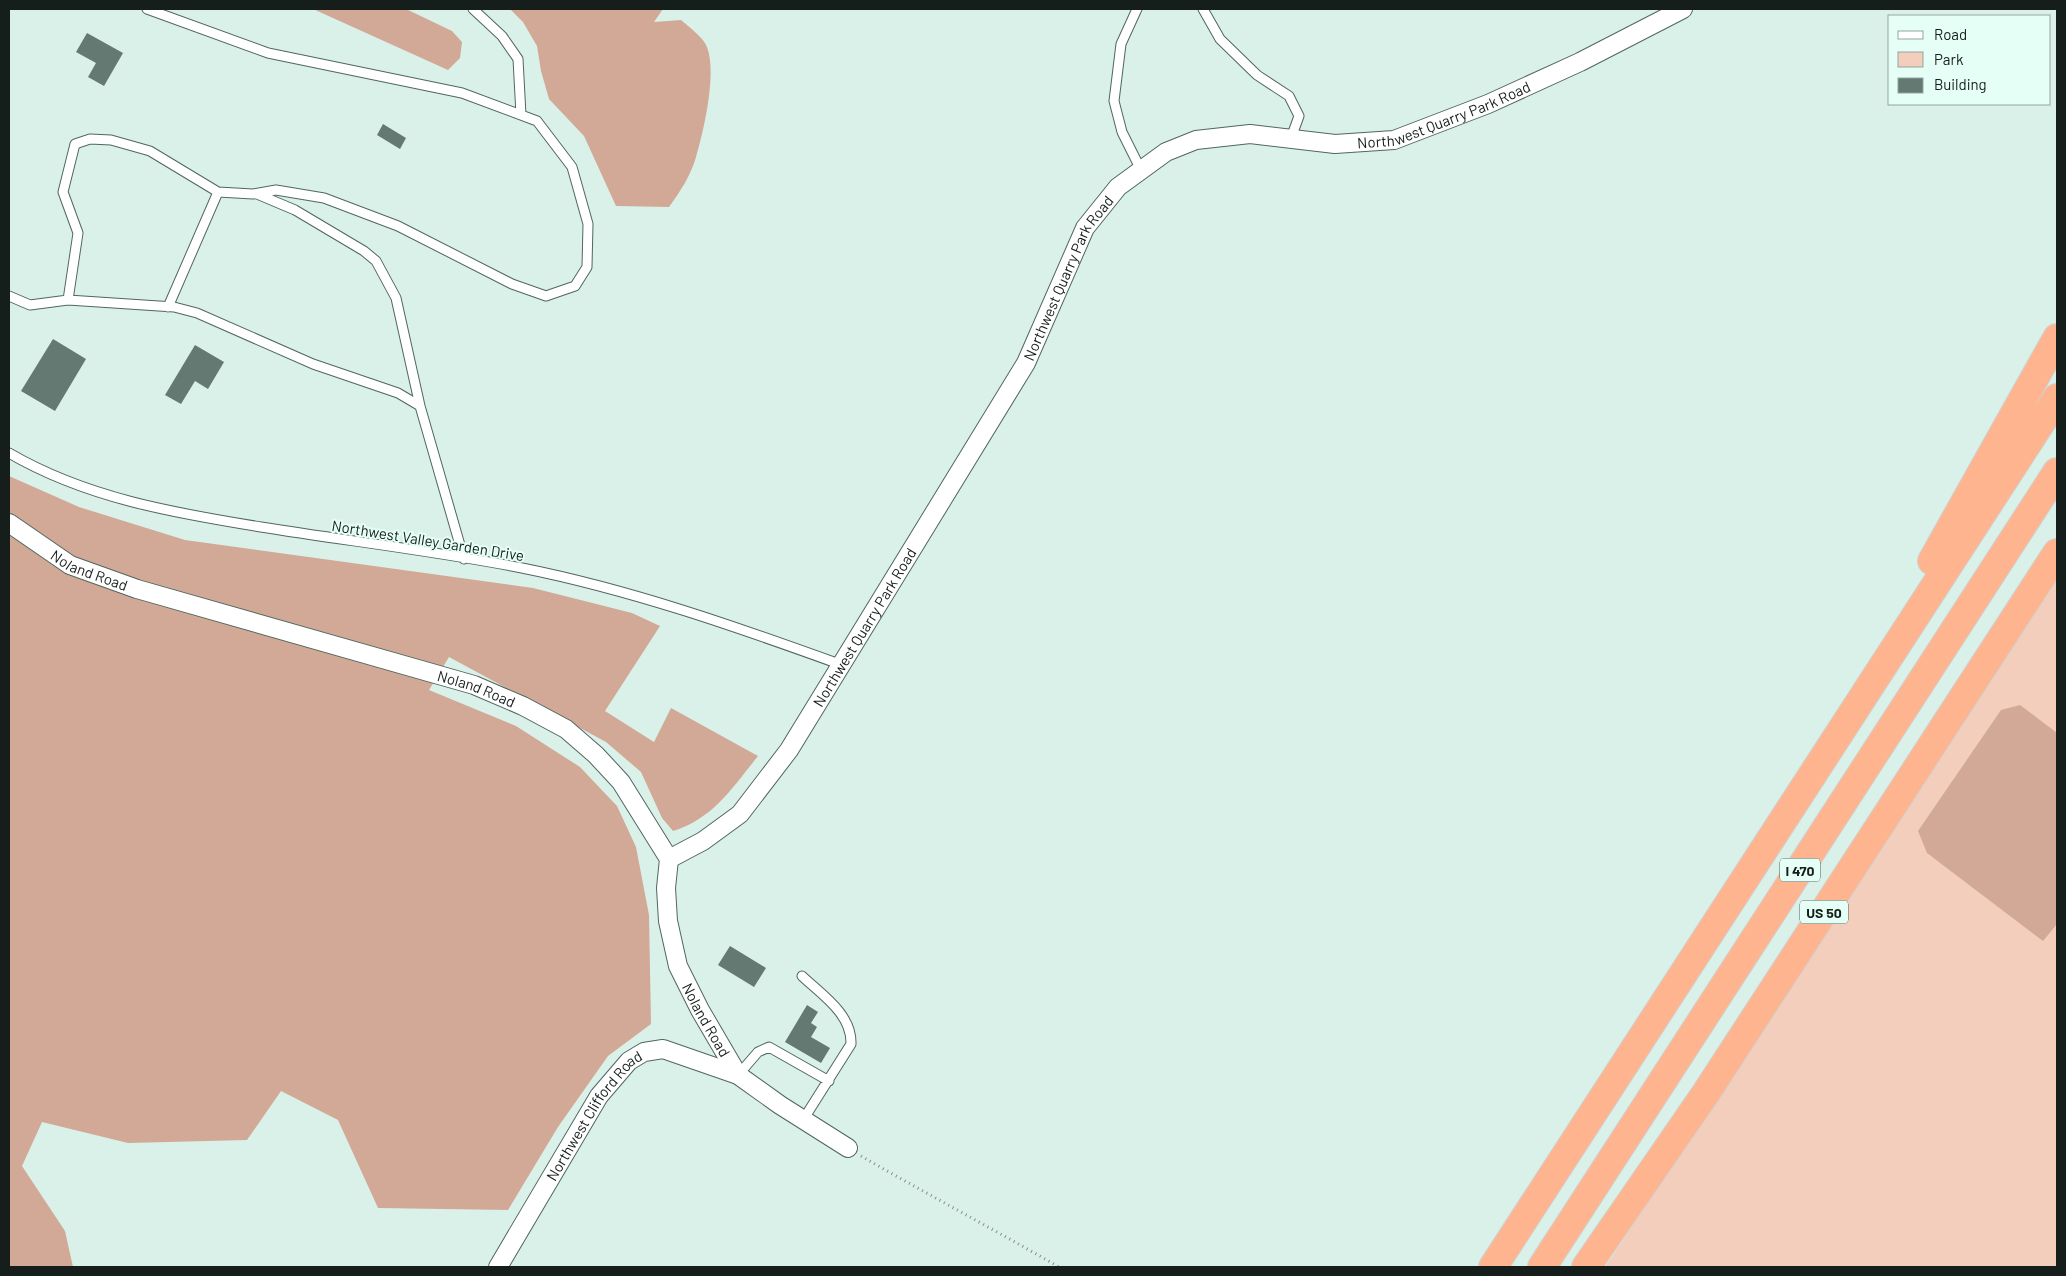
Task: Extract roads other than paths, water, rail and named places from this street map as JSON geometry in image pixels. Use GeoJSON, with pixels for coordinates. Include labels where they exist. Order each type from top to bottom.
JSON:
{"type":"FeatureCollection","features":[{"type":"Feature","properties":{"kind":"highway"},"geometry":{"type":"LineString","coordinates":[[1814,775],[2057,338]]}},
{"type":"Feature","properties":{"kind":"highway","name":"I 470"},"geometry":{"type":"LineString","coordinates":[[1493,1267],[2057,398]]}},
{"type":"Feature","properties":{"kind":"highway","name":"I 470"},"geometry":{"type":"LineString","coordinates":[[1542,1267],[2057,472]]}},
{"type":"Feature","properties":{"kind":"highway","name":"US 50"},"geometry":{"type":"LineString","coordinates":[[1586,1267],[1706,1093],[2057,553]]}},
{"type":"Feature","properties":{"kind":"street","name":"Northwest Quarry Park Road"},"geometry":{"type":"LineString","coordinates":[[669,859],[703,841],[740,814],[789,750],[1026,363],[1085,228],[1118,186],[1166,152],[1196,140],[1250,134],[1335,144],[1394,140],[1488,104],[1580,62],[1683,9]]}},
{"type":"Feature","properties":{"kind":"street","name":"Noland Road"},"geometry":{"type":"LineString","coordinates":[[9,523],[70,565],[137,589],[474,685],[523,706],[566,730],[596,755],[621,782],[669,859],[666,888],[668,921],[678,966],[700,1010],[738,1075]]}},
{"type":"Feature","properties":{"kind":"street","name":"Northwest Clifford Road"},"geometry":{"type":"LineString","coordinates":[[498,1267],[599,1096],[629,1061],[644,1052],[663,1048],[738,1075]]}},
{"type":"Feature","properties":{"kind":"street"},"geometry":{"type":"LineString","coordinates":[[738,1075],[803,1120],[848,1148]]}},
{"type":"Feature","properties":{"kind":"lane"},"geometry":{"type":"LineString","coordinates":[[68,300],[78,234],[63,192],[75,144],[90,139],[111,140],[150,151],[218,192],[257,194],[276,190],[324,198],[398,226],[512,284],[546,296],[575,286],[587,267],[588,224],[572,168],[537,122],[462,93],[268,53],[147,9]]}},
{"type":"Feature","properties":{"kind":"lane"},"geometry":{"type":"LineString","coordinates":[[473,9],[502,36],[518,59],[521,115]]}},
{"type":"Feature","properties":{"kind":"lane"},"geometry":{"type":"LineString","coordinates":[[1137,9],[1121,44],[1114,101],[1122,132],[1141,170]]}},
{"type":"Feature","properties":{"kind":"lane"},"geometry":{"type":"LineString","coordinates":[[1204,9],[1220,39],[1257,75],[1289,96],[1299,116],[1292,138]]}},
{"type":"Feature","properties":{"kind":"lane"},"geometry":{"type":"LineString","coordinates":[[168,307],[218,192]]}},
{"type":"Feature","properties":{"kind":"lane"},"geometry":{"type":"LineString","coordinates":[[257,194],[295,210],[364,251],[376,261],[396,298],[420,406],[464,559]]}},
{"type":"Feature","properties":{"kind":"lane"},"geometry":{"type":"LineString","coordinates":[[9,296],[30,305],[68,300],[168,307],[197,313],[313,364],[398,393],[420,406]]}},
{"type":"Feature","properties":{"kind":"lane","name":"Northwest Valley Garden Drive"},"geometry":{"type":"LineString","coordinates":[[9,453],[38,470],[83,488],[170,512],[523,568],[713,618],[842,665]]}},
{"type":"Feature","properties":{"kind":"lane"},"geometry":{"type":"LineString","coordinates":[[802,976],[838,1010],[847,1022],[851,1035],[851,1044],[803,1120]]}},
{"type":"Feature","properties":{"kind":"lane"},"geometry":{"type":"LineString","coordinates":[[738,1075],[758,1052],[769,1047],[829,1081]]}}]}
